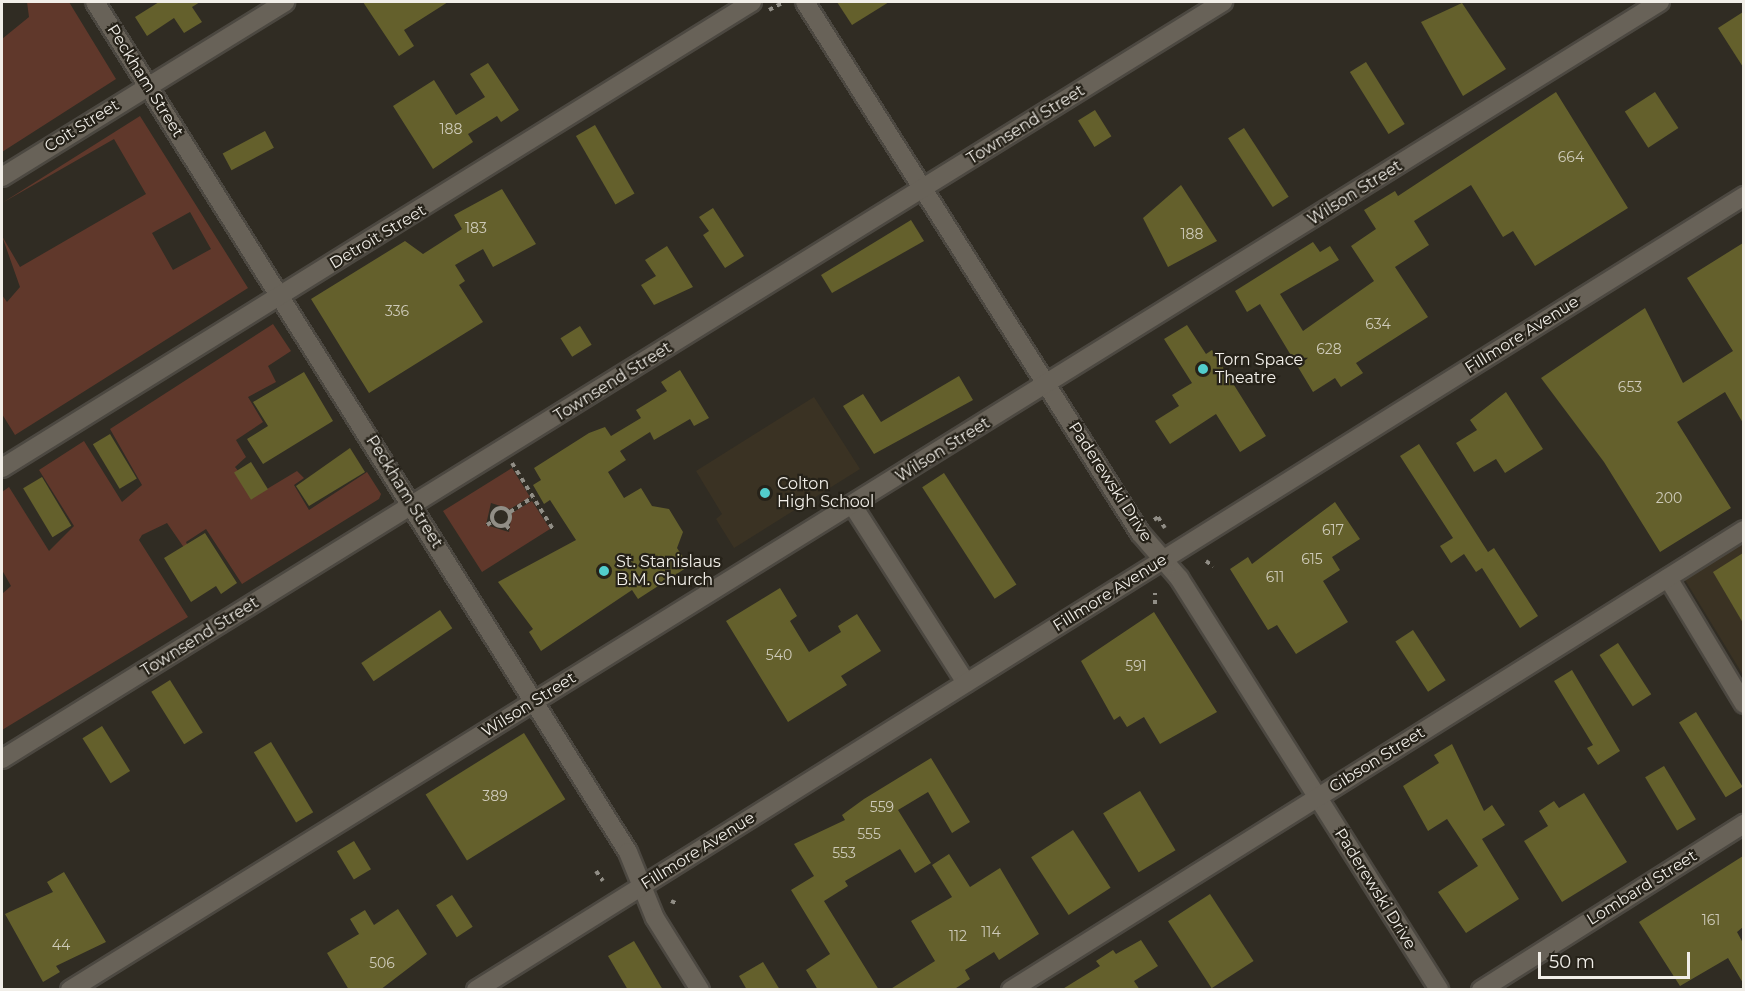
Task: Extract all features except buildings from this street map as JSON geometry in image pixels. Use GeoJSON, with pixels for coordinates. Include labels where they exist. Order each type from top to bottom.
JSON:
{"type":"FeatureCollection","features":[{"type":"Feature","properties":{"kind":"street","name":"Peckham Street"},"geometry":{"type":"LineString","coordinates":[[95,2],[413,506],[644,884],[655,918],[700,990]]}},
{"type":"Feature","properties":{"kind":"street","name":"Coit Street"},"geometry":{"type":"LineString","coordinates":[[2,177],[285,2]]}},
{"type":"Feature","properties":{"kind":"street","name":"Detroit Street"},"geometry":{"type":"LineString","coordinates":[[2,468],[752,2]]}},
{"type":"Feature","properties":{"kind":"street","name":"Paderewski Drive"},"geometry":{"type":"LineString","coordinates":[[805,2],[1140,533],[1163,559],[1439,990]]}},
{"type":"Feature","properties":{"kind":"street","name":"Townsend Street"},"geometry":{"type":"LineString","coordinates":[[2,759],[1223,2]]}},
{"type":"Feature","properties":{"kind":"street","name":"Wilson Street"},"geometry":{"type":"LineString","coordinates":[[70,990],[853,506],[1660,2]]}},
{"type":"Feature","properties":{"kind":"street","name":"Fillmore Avenue"},"geometry":{"type":"LineString","coordinates":[[476,990],[1743,195]]}},
{"type":"Feature","properties":{"kind":"street"},"geometry":{"type":"LineString","coordinates":[[853,506],[966,683]]}},
{"type":"Feature","properties":{"kind":"street","name":"Gibson Street"},"geometry":{"type":"LineString","coordinates":[[1011,990],[1743,530]]}},
{"type":"Feature","properties":{"kind":"street"},"geometry":{"type":"LineString","coordinates":[[1668,578],[1743,704]]}},
{"type":"Feature","properties":{"kind":"street","name":"Lombard Street"},"geometry":{"type":"LineString","coordinates":[[1480,990],[1743,824]]}},
{"type":"Feature","properties":{"kind":"path"},"geometry":{"type":"LineString","coordinates":[[512,463],[554,531]]}},
{"type":"Feature","properties":{"kind":"path"},"geometry":{"type":"LineString","coordinates":[[506,525],[510,512],[533,497]]}},
{"type":"Feature","properties":{"kind":"path"},"geometry":{"type":"LineString","coordinates":[[487,525],[493,521],[496,509],[493,503]]}},
{"type":"Feature","properties":{"kind":"path"},"geometry":{"type":"LineString","coordinates":[[496,509],[510,512]]}},
{"type":"Feature","properties":{"kind":"path"},"geometry":{"type":"LineString","coordinates":[[1158,517],[1165,528]]}},
{"type":"Feature","properties":{"kind":"path"},"geometry":{"type":"LineString","coordinates":[[493,521],[506,525],[510,530]]}},
{"type":"Feature","properties":{"kind":"path"},"geometry":{"type":"LineString","coordinates":[[1206,561],[1213,566]]}},
{"type":"Feature","properties":{"kind":"path"},"geometry":{"type":"LineString","coordinates":[[1155,593],[1155,604]]}},
{"type":"Feature","properties":{"kind":"path"},"geometry":{"type":"LineString","coordinates":[[596,871],[603,881]]}},
{"type":"Feature","properties":{"kind":"path"},"geometry":{"type":"LineString","coordinates":[[671,901],[678,904]]}},
{"type":"Feature","properties":{"kind":"shaded area"},"geometry":{"type":"Polygon","coordinates":[[[27,2],[69,2],[116,79],[2,152],[2,39],[29,17],[27,2]]]}},
{"type":"Feature","properties":{"kind":"shaded area"},"geometry":{"type":"Polygon","coordinates":[[[140,116],[248,288],[15,435],[2,414],[2,295],[7,302],[20,287],[2,236],[20,267],[146,194],[114,139],[2,203],[140,116]],[[190,212],[152,233],[173,270],[211,249],[190,212]]]}},
{"type":"Feature","properties":{"kind":"shaded area"},"geometry":{"type":"Polygon","coordinates":[[[273,324],[291,351],[268,366],[276,382],[248,397],[263,422],[236,440],[246,457],[235,467],[257,495],[297,471],[304,478],[294,485],[309,510],[367,472],[381,494],[379,499],[242,584],[206,529],[186,542],[196,565],[167,523],[142,535],[139,540],[188,617],[2,730],[2,594],[11,586],[2,570],[2,492],[9,487],[49,551],[74,526],[39,470],[84,441],[122,502],[142,485],[110,429],[273,324]]]}},
{"type":"Feature","properties":{"kind":"shaded area","name":"Colton High School"},"geometry":{"type":"Polygon","coordinates":[[[814,397],[860,469],[734,548],[716,519],[722,514],[696,471],[814,397]]]}},
{"type":"Feature","properties":{"kind":"shaded area"},"geometry":{"type":"Polygon","coordinates":[[[512,468],[530,497],[510,509],[491,503],[486,525],[509,532],[512,513],[532,501],[550,529],[482,572],[443,511],[512,468]]]}},
{"type":"Feature","properties":{"kind":"shaded area"},"geometry":{"type":"Polygon","coordinates":[[[1743,543],[1743,675],[1685,580],[1743,543]]]}},
{"type":"Feature","properties":{"kind":"place","name":"Torn Space Theatre"},"geometry":{"type":"Point","coordinates":[1203,369]}},
{"type":"Feature","properties":{"kind":"place","name":"Colton High School"},"geometry":{"type":"Point","coordinates":[765,493]}},
{"type":"Feature","properties":{"kind":"place","name":"St. Stanislaus B.M. Church"},"geometry":{"type":"Point","coordinates":[604,571]}}]}
